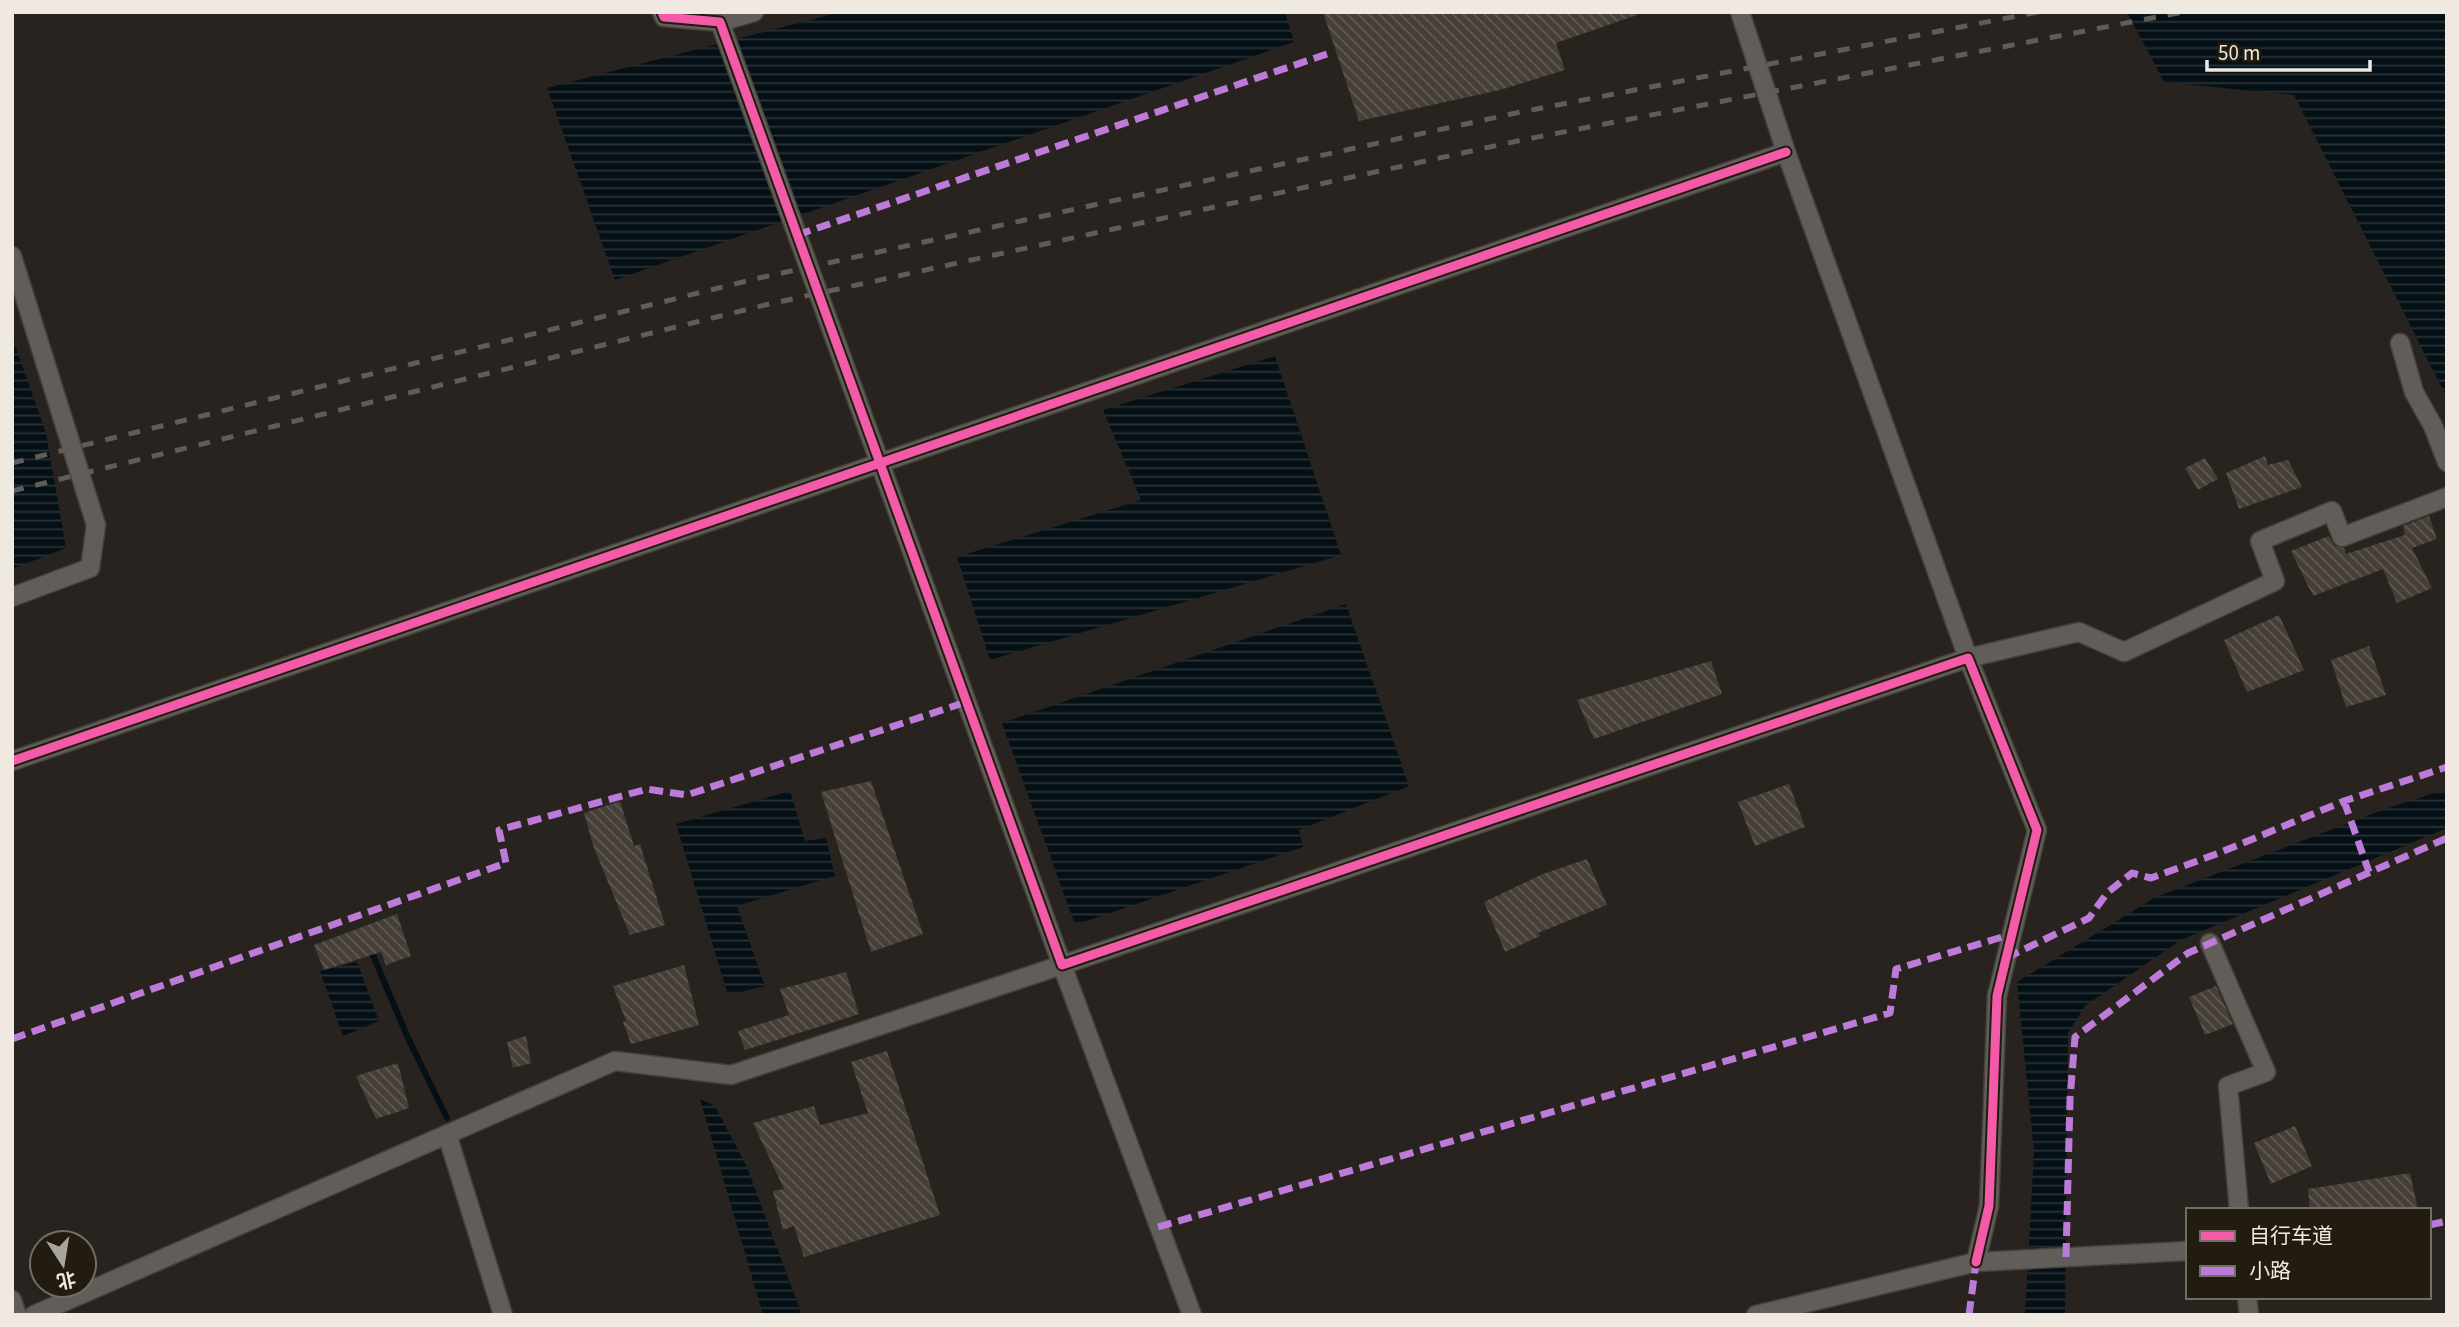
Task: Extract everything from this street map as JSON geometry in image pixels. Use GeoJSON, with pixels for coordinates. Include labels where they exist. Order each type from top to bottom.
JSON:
{"type":"FeatureCollection","features":[{"type":"Feature","properties":{"kind":"street"},"geometry":{"type":"LineString","coordinates":[[662,12],[664,17],[720,22],[754,12]]}},
{"type":"Feature","properties":{"kind":"street"},"geometry":{"type":"LineString","coordinates":[[1740,12],[1786,152],[1968,658],[2037,830],[1997,996],[1989,1206],[1976,1262]]}},
{"type":"Feature","properties":{"kind":"street"},"geometry":{"type":"LineString","coordinates":[[720,22],[1192,1315]]}},
{"type":"Feature","properties":{"kind":"street"},"geometry":{"type":"LineString","coordinates":[[12,761],[1786,152]]}},
{"type":"Feature","properties":{"kind":"street"},"geometry":{"type":"LineString","coordinates":[[12,256],[96,526],[90,568],[12,597]]}},
{"type":"Feature","properties":{"kind":"street"},"geometry":{"type":"LineString","coordinates":[[2400,343],[2414,392],[2433,426],[2447,462]]}},
{"type":"Feature","properties":{"kind":"street"},"geometry":{"type":"LineString","coordinates":[[34,1315],[615,1060],[731,1075],[1968,658],[2079,632],[2124,652],[2274,581],[2260,541],[2332,511],[2342,537],[2447,497]]}},
{"type":"Feature","properties":{"kind":"street"},"geometry":{"type":"LineString","coordinates":[[2210,943],[2266,1072],[2228,1086],[2239,1208]]}},
{"type":"Feature","properties":{"kind":"street"},"geometry":{"type":"LineString","coordinates":[[447,1134],[503,1315]]}},
{"type":"Feature","properties":{"kind":"street"},"geometry":{"type":"LineString","coordinates":[[1756,1315],[1976,1262],[2186,1251]]}},
{"type":"Feature","properties":{"kind":"street"},"geometry":{"type":"LineString","coordinates":[[12,1300],[17,1315]]}},
{"type":"Feature","properties":{"kind":"shaded area"},"geometry":{"type":"Polygon","coordinates":[[[841,12],[1285,12],[1294,42],[615,280],[547,88],[841,12]]]}},
{"type":"Feature","properties":{"kind":"shaded area"},"geometry":{"type":"Polygon","coordinates":[[[2127,12],[2447,12],[2447,398],[2294,95],[2164,82],[2127,12]]]}},
{"type":"Feature","properties":{"kind":"shaded area"},"geometry":{"type":"Polygon","coordinates":[[[12,336],[46,433],[66,548],[12,569],[12,336]]]}},
{"type":"Feature","properties":{"kind":"shaded area"},"geometry":{"type":"Polygon","coordinates":[[[1275,356],[1341,555],[990,660],[957,557],[1141,500],[1103,410],[1275,356]]]}},
{"type":"Feature","properties":{"kind":"shaded area"},"geometry":{"type":"Polygon","coordinates":[[[1346,604],[1409,786],[1299,830],[1303,847],[1075,925],[1002,723],[1346,604]]]}},
{"type":"Feature","properties":{"kind":"shaded area"},"geometry":{"type":"Polygon","coordinates":[[[2447,789],[2447,828],[2181,940],[2085,1006],[2068,1033],[2065,1315],[2025,1315],[2034,1151],[2017,982],[2156,897],[2385,809],[2447,789]]]}},
{"type":"Feature","properties":{"kind":"shaded area"},"geometry":{"type":"Polygon","coordinates":[[[790,791],[805,841],[826,838],[835,876],[737,906],[765,986],[728,995],[676,824],[790,791]]]}},
{"type":"Feature","properties":{"kind":"shaded area"},"geometry":{"type":"Polygon","coordinates":[[[357,962],[379,1021],[343,1036],[320,971],[357,962]]]}},
{"type":"Feature","properties":{"kind":"shaded area"},"geometry":{"type":"Polygon","coordinates":[[[700,1099],[715,1106],[746,1165],[802,1315],[763,1315],[700,1099]]]}},
{"type":"Feature","properties":{"kind":"building"},"geometry":{"type":"Polygon","coordinates":[[[1323,12],[1637,12],[1637,15],[1556,43],[1565,70],[1500,90],[1359,121],[1323,12]]]}},
{"type":"Feature","properties":{"kind":"building"},"geometry":{"type":"Polygon","coordinates":[[[2265,456],[2268,465],[2288,460],[2302,487],[2239,509],[2226,473],[2265,456]]]}},
{"type":"Feature","properties":{"kind":"building"},"geometry":{"type":"Polygon","coordinates":[[[2205,458],[2218,479],[2198,490],[2185,468],[2205,458]]]}},
{"type":"Feature","properties":{"kind":"building"},"geometry":{"type":"Polygon","coordinates":[[[2429,516],[2437,539],[2412,548],[2432,588],[2397,603],[2383,569],[2313,596],[2291,551],[2329,536],[2334,545],[2344,548],[2346,554],[2405,535],[2403,526],[2429,516]]]}},
{"type":"Feature","properties":{"kind":"building"},"geometry":{"type":"Polygon","coordinates":[[[2279,615],[2304,670],[2247,692],[2224,640],[2279,615]]]}},
{"type":"Feature","properties":{"kind":"building"},"geometry":{"type":"Polygon","coordinates":[[[2369,646],[2386,695],[2346,707],[2331,660],[2369,646]]]}},
{"type":"Feature","properties":{"kind":"building"},"geometry":{"type":"Polygon","coordinates":[[[1711,661],[1722,694],[1594,739],[1577,700],[1711,661]]]}},
{"type":"Feature","properties":{"kind":"building"},"geometry":{"type":"Polygon","coordinates":[[[871,781],[923,934],[871,952],[821,792],[871,781]]]}},
{"type":"Feature","properties":{"kind":"building"},"geometry":{"type":"Polygon","coordinates":[[[1789,784],[1805,827],[1755,846],[1738,802],[1789,784]]]}},
{"type":"Feature","properties":{"kind":"building"},"geometry":{"type":"Polygon","coordinates":[[[620,801],[634,846],[640,844],[665,925],[630,935],[594,848],[584,813],[620,801]]]}},
{"type":"Feature","properties":{"kind":"building"},"geometry":{"type":"Polygon","coordinates":[[[1587,859],[1607,905],[1538,933],[1540,936],[1505,952],[1484,902],[1543,874],[1587,859]]]}},
{"type":"Feature","properties":{"kind":"building"},"geometry":{"type":"Polygon","coordinates":[[[397,914],[411,956],[386,965],[381,952],[324,970],[314,945],[397,914]]]}},
{"type":"Feature","properties":{"kind":"building"},"geometry":{"type":"Polygon","coordinates":[[[684,965],[699,1025],[631,1044],[613,986],[684,965]]]}},
{"type":"Feature","properties":{"kind":"building"},"geometry":{"type":"Polygon","coordinates":[[[846,972],[859,1014],[745,1050],[738,1031],[789,1015],[780,989],[846,972]]]}},
{"type":"Feature","properties":{"kind":"building"},"geometry":{"type":"Polygon","coordinates":[[[2216,986],[2233,1024],[2205,1035],[2189,997],[2216,986]]]}},
{"type":"Feature","properties":{"kind":"building"},"geometry":{"type":"Polygon","coordinates":[[[526,1036],[531,1063],[513,1068],[507,1042],[526,1036]]]}},
{"type":"Feature","properties":{"kind":"building"},"geometry":{"type":"Polygon","coordinates":[[[887,1051],[940,1215],[804,1257],[794,1226],[783,1230],[773,1191],[784,1189],[753,1123],[814,1106],[820,1125],[868,1113],[851,1062],[887,1051]]]}},
{"type":"Feature","properties":{"kind":"building"},"geometry":{"type":"Polygon","coordinates":[[[398,1063],[409,1108],[376,1119],[356,1076],[398,1063]]]}},
{"type":"Feature","properties":{"kind":"building"},"geometry":{"type":"Polygon","coordinates":[[[2295,1126],[2312,1166],[2271,1184],[2254,1143],[2295,1126]]]}},
{"type":"Feature","properties":{"kind":"building"},"geometry":{"type":"Polygon","coordinates":[[[2410,1173],[2418,1208],[2310,1208],[2308,1189],[2410,1173]]]}},
{"type":"Feature","properties":{"kind":"waterway"},"geometry":{"type":"LineString","coordinates":[[370,948],[407,1036],[447,1118]]}},
{"type":"Feature","properties":{"kind":"railway"},"geometry":{"type":"LineString","coordinates":[[12,463],[759,278],[1516,113],[2038,12]]}},
{"type":"Feature","properties":{"kind":"railway"},"geometry":{"type":"LineString","coordinates":[[12,491],[765,305],[1522,140],[2183,12]]}},
{"type":"Feature","properties":{"kind":"marked path"},"geometry":{"type":"LineString","coordinates":[[797,235],[1327,54]]}},
{"type":"Feature","properties":{"kind":"marked path"},"geometry":{"type":"LineString","coordinates":[[12,1039],[506,863],[499,830],[647,789],[687,795],[966,702]]}},
{"type":"Feature","properties":{"kind":"marked path"},"geometry":{"type":"LineString","coordinates":[[2006,958],[2089,918],[2107,893],[2132,873],[2151,878],[2344,801],[2447,767]]}},
{"type":"Feature","properties":{"kind":"marked path"},"geometry":{"type":"LineString","coordinates":[[2344,801],[2369,872]]}},
{"type":"Feature","properties":{"kind":"marked path"},"geometry":{"type":"LineString","coordinates":[[2066,1257],[2070,1099],[2075,1037],[2188,953],[2447,838]]}},
{"type":"Feature","properties":{"kind":"marked path"},"geometry":{"type":"LineString","coordinates":[[1158,1227],[1890,1013],[1896,969],[2012,934]]}},
{"type":"Feature","properties":{"kind":"marked path"},"geometry":{"type":"LineString","coordinates":[[2431,1225],[2447,1221]]}},
{"type":"Feature","properties":{"kind":"marked path"},"geometry":{"type":"LineString","coordinates":[[1969,1315],[1976,1262]]}},
{"type":"Feature","properties":{"kind":"cycle path"},"geometry":{"type":"LineString","coordinates":[[662,12],[664,17],[720,22],[1062,965],[1968,658],[2037,830],[1997,996],[1989,1206],[1976,1262]]}},
{"type":"Feature","properties":{"kind":"cycle path"},"geometry":{"type":"LineString","coordinates":[[12,761],[1786,152]]}}]}
